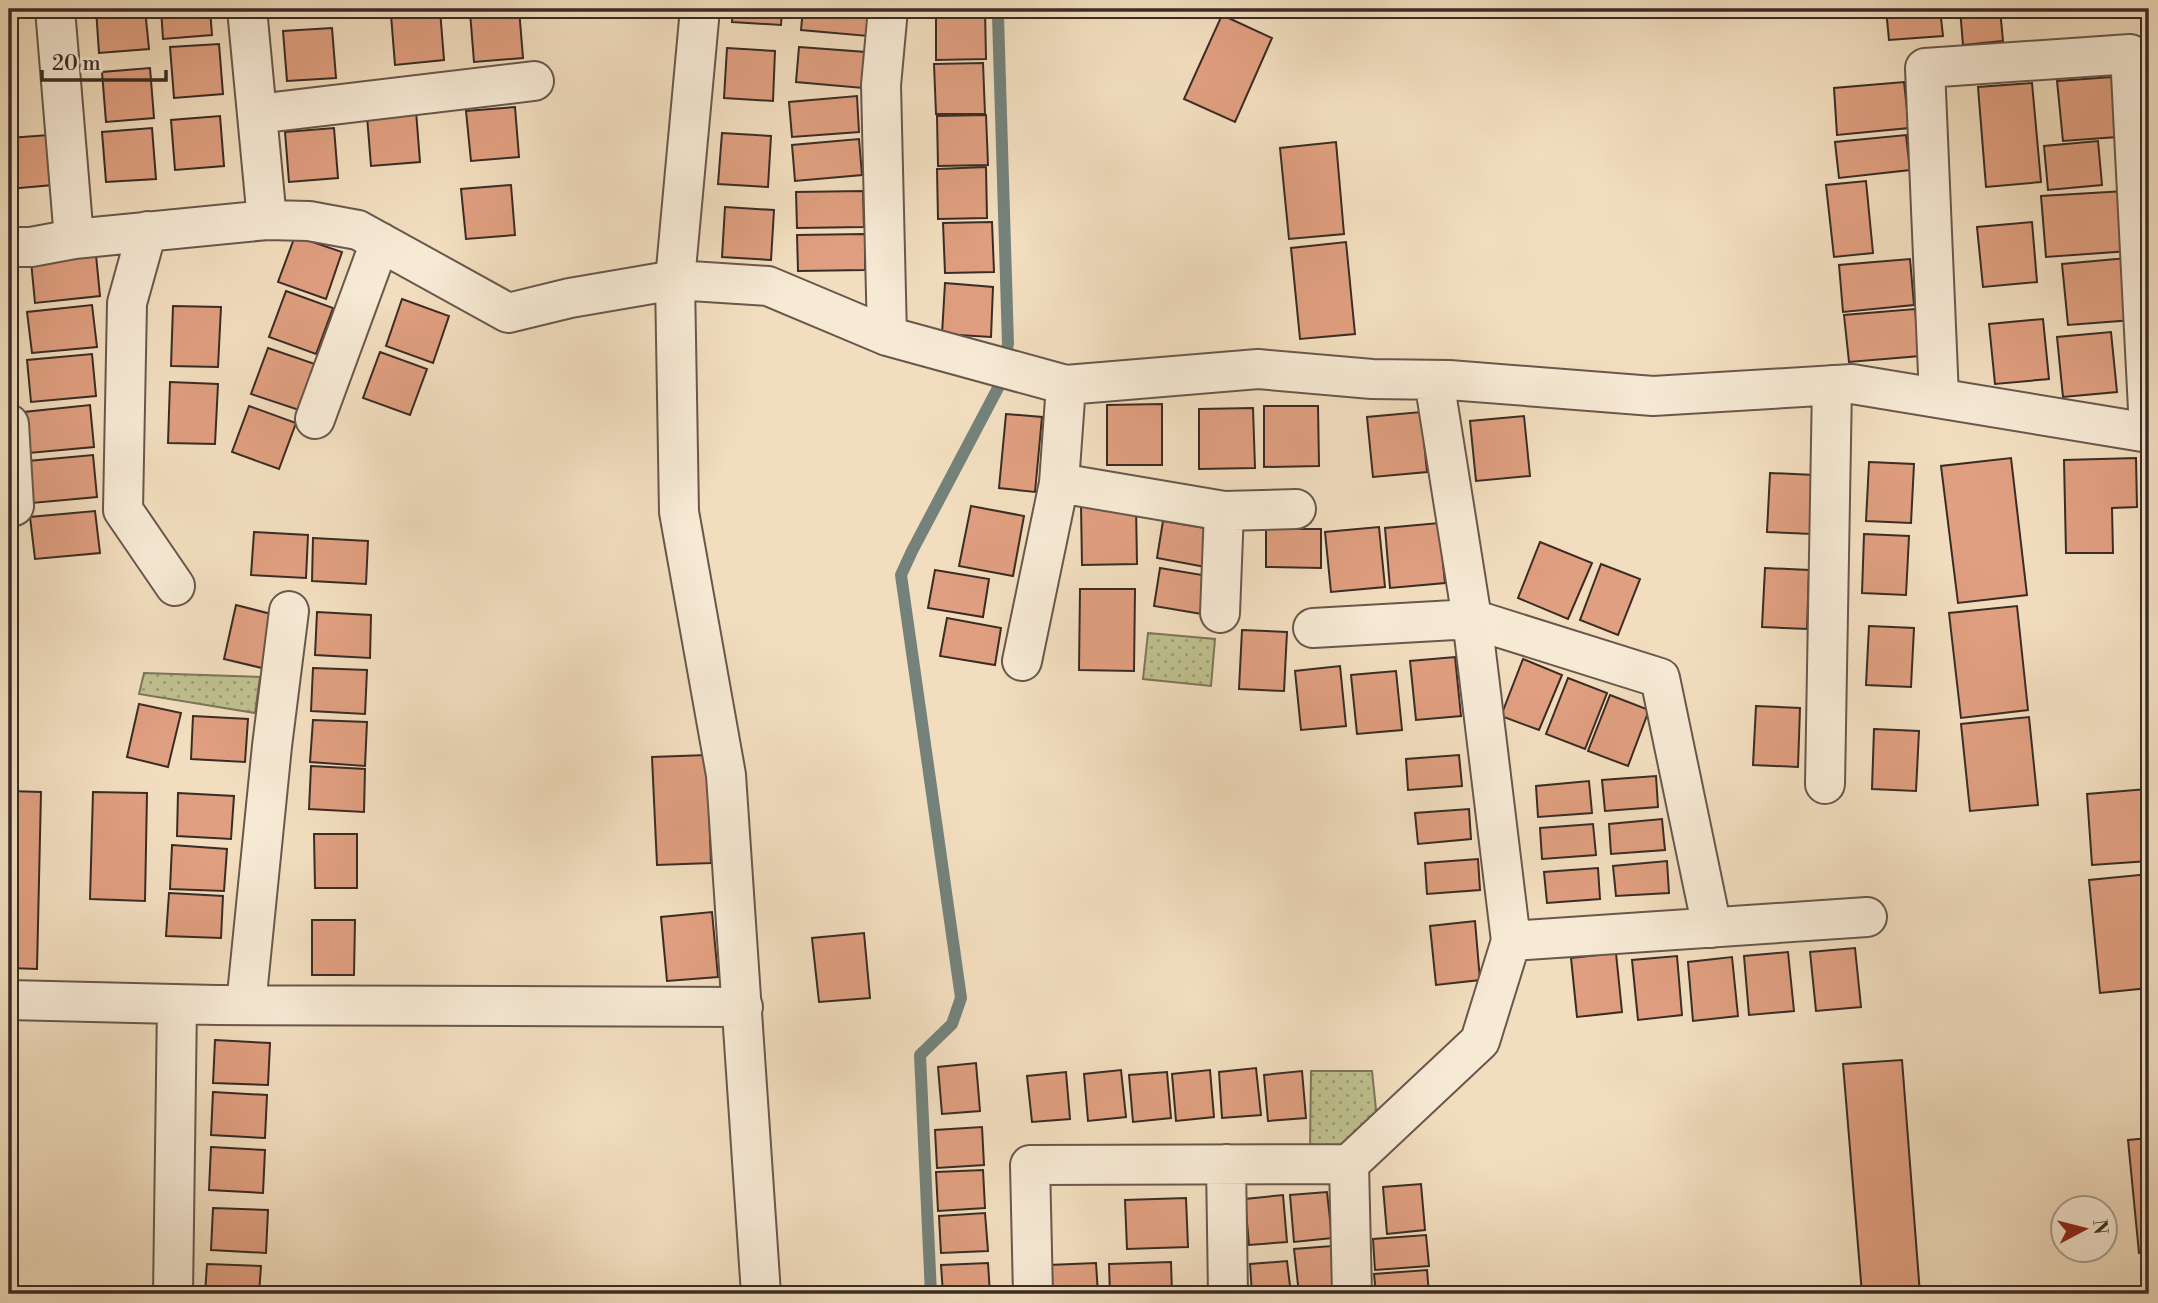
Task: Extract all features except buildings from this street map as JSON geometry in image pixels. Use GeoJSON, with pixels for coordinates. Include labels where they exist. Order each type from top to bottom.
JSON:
{"type":"FeatureCollection","features":[{"type":"Feature","properties":{"kind":"street"},"geometry":{"type":"LineString","coordinates":[[55,9],[74,239]]}},
{"type":"Feature","properties":{"kind":"street"},"geometry":{"type":"LineString","coordinates":[[247,9],[267,220]]}},
{"type":"Feature","properties":{"kind":"street"},"geometry":{"type":"LineString","coordinates":[[701,9],[675,280],[679,512],[726,775],[761,1294]]}},
{"type":"Feature","properties":{"kind":"street"},"geometry":{"type":"LineString","coordinates":[[887,336],[881,85],[888,9]]}},
{"type":"Feature","properties":{"kind":"street"},"geometry":{"type":"LineString","coordinates":[[9,247],[31,247],[74,239],[267,220],[309,221],[358,230],[508,313],[570,298],[675,280],[768,286],[887,336],[1066,385],[1258,369],[1372,379],[1434,380],[1653,396],[1852,384],[2149,431],[2130,54],[1925,68],[1939,397]]}},
{"type":"Feature","properties":{"kind":"street"},"geometry":{"type":"LineString","coordinates":[[257,114],[534,81]]}},
{"type":"Feature","properties":{"kind":"street"},"geometry":{"type":"LineString","coordinates":[[147,231],[127,303],[123,510],[175,586]]}},
{"type":"Feature","properties":{"kind":"street"},"geometry":{"type":"LineString","coordinates":[[315,419],[380,242]]}},
{"type":"Feature","properties":{"kind":"street"},"geometry":{"type":"LineString","coordinates":[[1033,1294],[1030,1165],[1349,1164],[1480,1041],[1511,942],[1472,619],[1434,380]]}},
{"type":"Feature","properties":{"kind":"street"},"geometry":{"type":"LineString","coordinates":[[1022,661],[1059,483],[1066,385]]}},
{"type":"Feature","properties":{"kind":"street"},"geometry":{"type":"LineString","coordinates":[[1825,784],[1832,385]]}},
{"type":"Feature","properties":{"kind":"street"},"geometry":{"type":"LineString","coordinates":[[9,424],[14,506]]}},
{"type":"Feature","properties":{"kind":"street"},"geometry":{"type":"LineString","coordinates":[[1059,483],[1224,511],[1296,509]]}},
{"type":"Feature","properties":{"kind":"street"},"geometry":{"type":"LineString","coordinates":[[1220,613],[1224,511]]}},
{"type":"Feature","properties":{"kind":"street"},"geometry":{"type":"LineString","coordinates":[[246,1005],[272,746],[289,611]]}},
{"type":"Feature","properties":{"kind":"street"},"geometry":{"type":"LineString","coordinates":[[1313,628],[1472,619],[1660,678],[1712,928]]}},
{"type":"Feature","properties":{"kind":"street"},"geometry":{"type":"LineString","coordinates":[[1511,942],[1867,917]]}},
{"type":"Feature","properties":{"kind":"street"},"geometry":{"type":"LineString","coordinates":[[9,1000],[246,1005],[743,1007]]}},
{"type":"Feature","properties":{"kind":"street"},"geometry":{"type":"LineString","coordinates":[[173,1294],[177,1004]]}},
{"type":"Feature","properties":{"kind":"street"},"geometry":{"type":"LineString","coordinates":[[1226,1164],[1228,1294]]}},
{"type":"Feature","properties":{"kind":"street"},"geometry":{"type":"LineString","coordinates":[[1349,1164],[1352,1294]]}},
{"type":"Feature","properties":{"kind":"green space"},"geometry":{"type":"Polygon","coordinates":[[[1148,633],[1215,639],[1211,686],[1143,679],[1148,633]]]}},
{"type":"Feature","properties":{"kind":"green space"},"geometry":{"type":"Polygon","coordinates":[[[144,673],[260,677],[255,713],[139,694],[144,673]]]}},
{"type":"Feature","properties":{"kind":"green space"},"geometry":{"type":"Polygon","coordinates":[[[1311,1071],[1372,1071],[1377,1119],[1351,1144],[1310,1149],[1311,1071]]]}},
{"type":"Feature","properties":{"kind":"waterway"},"geometry":{"type":"LineString","coordinates":[[931,1294],[920,1055],[952,1024],[961,998],[901,575],[998,388],[1008,344],[999,9]]}}]}
